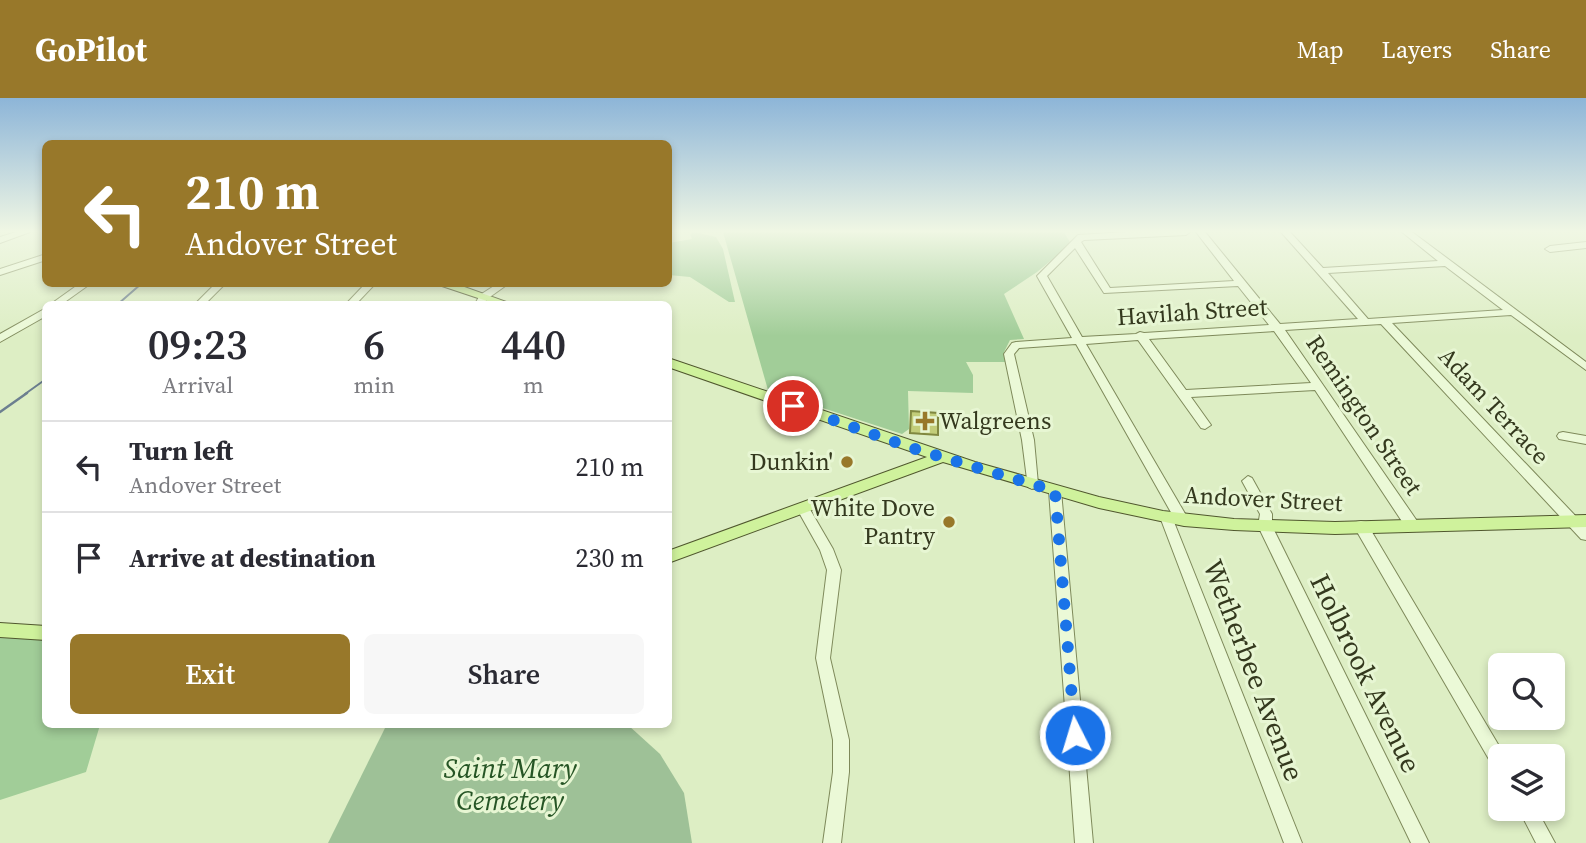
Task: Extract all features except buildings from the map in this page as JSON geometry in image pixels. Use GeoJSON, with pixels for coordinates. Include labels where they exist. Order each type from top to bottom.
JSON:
{"type":"FeatureCollection","features":[{"type":"Feature","properties":{"kind":"main road"},"geometry":{"type":"LineString","coordinates":[[452,287],[482,301]]}},
{"type":"Feature","properties":{"kind":"main road","name":"Andover Street"},"geometry":{"type":"LineString","coordinates":[[672,363],[940,457],[1055,491],[1182,520],[1265,526],[1580,521]]}},
{"type":"Feature","properties":{"kind":"main road"},"geometry":{"type":"LineString","coordinates":[[672,556],[940,457]]}},
{"type":"Feature","properties":{"kind":"main road"},"geometry":{"type":"LineString","coordinates":[[0,630],[42,632]]}},
{"type":"Feature","properties":{"kind":"street"},"geometry":{"type":"LineString","coordinates":[[1052,267],[1042,276],[1182,520]]}},
{"type":"Feature","properties":{"kind":"street"},"geometry":{"type":"LineString","coordinates":[[1091,267],[1107,291],[1241,284]]}},
{"type":"Feature","properties":{"kind":"street","name":"Remington Street"},"geometry":{"type":"LineString","coordinates":[[1227,267],[1277,327],[1412,524]]}},
{"type":"Feature","properties":{"kind":"street"},"geometry":{"type":"LineString","coordinates":[[1317,267],[1366,322]]}},
{"type":"Feature","properties":{"kind":"street"},"geometry":{"type":"LineString","coordinates":[[1321,271],[1389,267]]}},
{"type":"Feature","properties":{"kind":"street"},"geometry":{"type":"LineString","coordinates":[[1454,267],[1586,367]]}},
{"type":"Feature","properties":{"kind":"street"},"geometry":{"type":"LineString","coordinates":[[60,301],[81,287]]}},
{"type":"Feature","properties":{"kind":"street"},"geometry":{"type":"LineString","coordinates":[[203,301],[217,287]]}},
{"type":"Feature","properties":{"kind":"street"},"geometry":{"type":"LineString","coordinates":[[354,301],[367,287]]}},
{"type":"Feature","properties":{"kind":"street"},"geometry":{"type":"LineString","coordinates":[[482,301],[499,287]]}},
{"type":"Feature","properties":{"kind":"street","name":"Havilah Street"},"geometry":{"type":"LineString","coordinates":[[1032,484],[1028,440],[1009,354],[1019,344],[1515,312]]}},
{"type":"Feature","properties":{"kind":"street"},"geometry":{"type":"LineString","coordinates":[[0,339],[42,313]]}},
{"type":"Feature","properties":{"kind":"street","name":"Adam Terrace"},"geometry":{"type":"LineString","coordinates":[[1384,321],[1580,521],[1586,536]]}},
{"type":"Feature","properties":{"kind":"street"},"geometry":{"type":"LineString","coordinates":[[1140,335],[1205,425]]}},
{"type":"Feature","properties":{"kind":"street"},"geometry":{"type":"LineString","coordinates":[[1182,394],[1319,386]]}},
{"type":"Feature","properties":{"kind":"street"},"geometry":{"type":"LineString","coordinates":[[1563,436],[1586,440]]}},
{"type":"Feature","properties":{"kind":"street","name":"Holbrook Avenue"},"geometry":{"type":"LineString","coordinates":[[1248,481],[1266,514],[1265,526],[1420,843]]}},
{"type":"Feature","properties":{"kind":"street"},"geometry":{"type":"LineString","coordinates":[[1055,491],[1084,843]]}},
{"type":"Feature","properties":{"kind":"street"},"geometry":{"type":"LineString","coordinates":[[803,509],[826,549],[834,570],[823,658],[841,740],[841,772],[832,843]]}},
{"type":"Feature","properties":{"kind":"street","name":"Wetherbee Avenue"},"geometry":{"type":"LineString","coordinates":[[1166,517],[1293,843]]}},
{"type":"Feature","properties":{"kind":"street"},"geometry":{"type":"LineString","coordinates":[[1361,526],[1489,744]]}},
{"type":"Feature","properties":{"kind":"street"},"geometry":{"type":"LineString","coordinates":[[1533,821],[1546,843]]}},
{"type":"Feature","properties":{"kind":"green space"},"geometry":{"type":"Polygon","coordinates":[[[672,267],[727,267],[735,302],[729,302],[690,277],[672,275],[672,267]]]}},
{"type":"Feature","properties":{"kind":"green space"},"geometry":{"type":"Polygon","coordinates":[[[733,267],[1043,267],[1004,294],[1024,339],[1010,340],[1004,352],[1005,362],[966,362],[973,375],[973,393],[908,391],[909,429],[902,434],[768,390],[733,267]]]}},
{"type":"Feature","properties":{"kind":"green space"},"geometry":{"type":"Polygon","coordinates":[[[0,637],[42,640],[42,728],[99,728],[86,772],[0,800],[0,637]]]}},
{"type":"Feature","properties":{"kind":"green space","name":"Saint Mary Cemetery"},"geometry":{"type":"Polygon","coordinates":[[[385,728],[631,728],[660,754],[684,793],[692,843],[328,843],[385,728]]]}},
{"type":"Feature","properties":{"kind":"waterway"},"geometry":{"type":"LineString","coordinates":[[121,301],[138,287]]}},
{"type":"Feature","properties":{"kind":"waterway"},"geometry":{"type":"LineString","coordinates":[[25,394],[42,382]]}},
{"type":"Feature","properties":{"kind":"waterway"},"geometry":{"type":"LineString","coordinates":[[0,412],[27,393]]}},
{"type":"Feature","properties":{"kind":"place","name":"Walgreens"},"geometry":{"type":"Point","coordinates":[925,421]}},
{"type":"Feature","properties":{"kind":"place","name":"Dunkin'"},"geometry":{"type":"Point","coordinates":[847,462]}},
{"type":"Feature","properties":{"kind":"place","name":"White Dove Pantry"},"geometry":{"type":"Point","coordinates":[949,522]}},
{"type":"Feature","properties":{"kind":"route"},"geometry":{"type":"LineString","coordinates":[[793,406],[915,449],[1055,491],[1075,735]]}}]}
